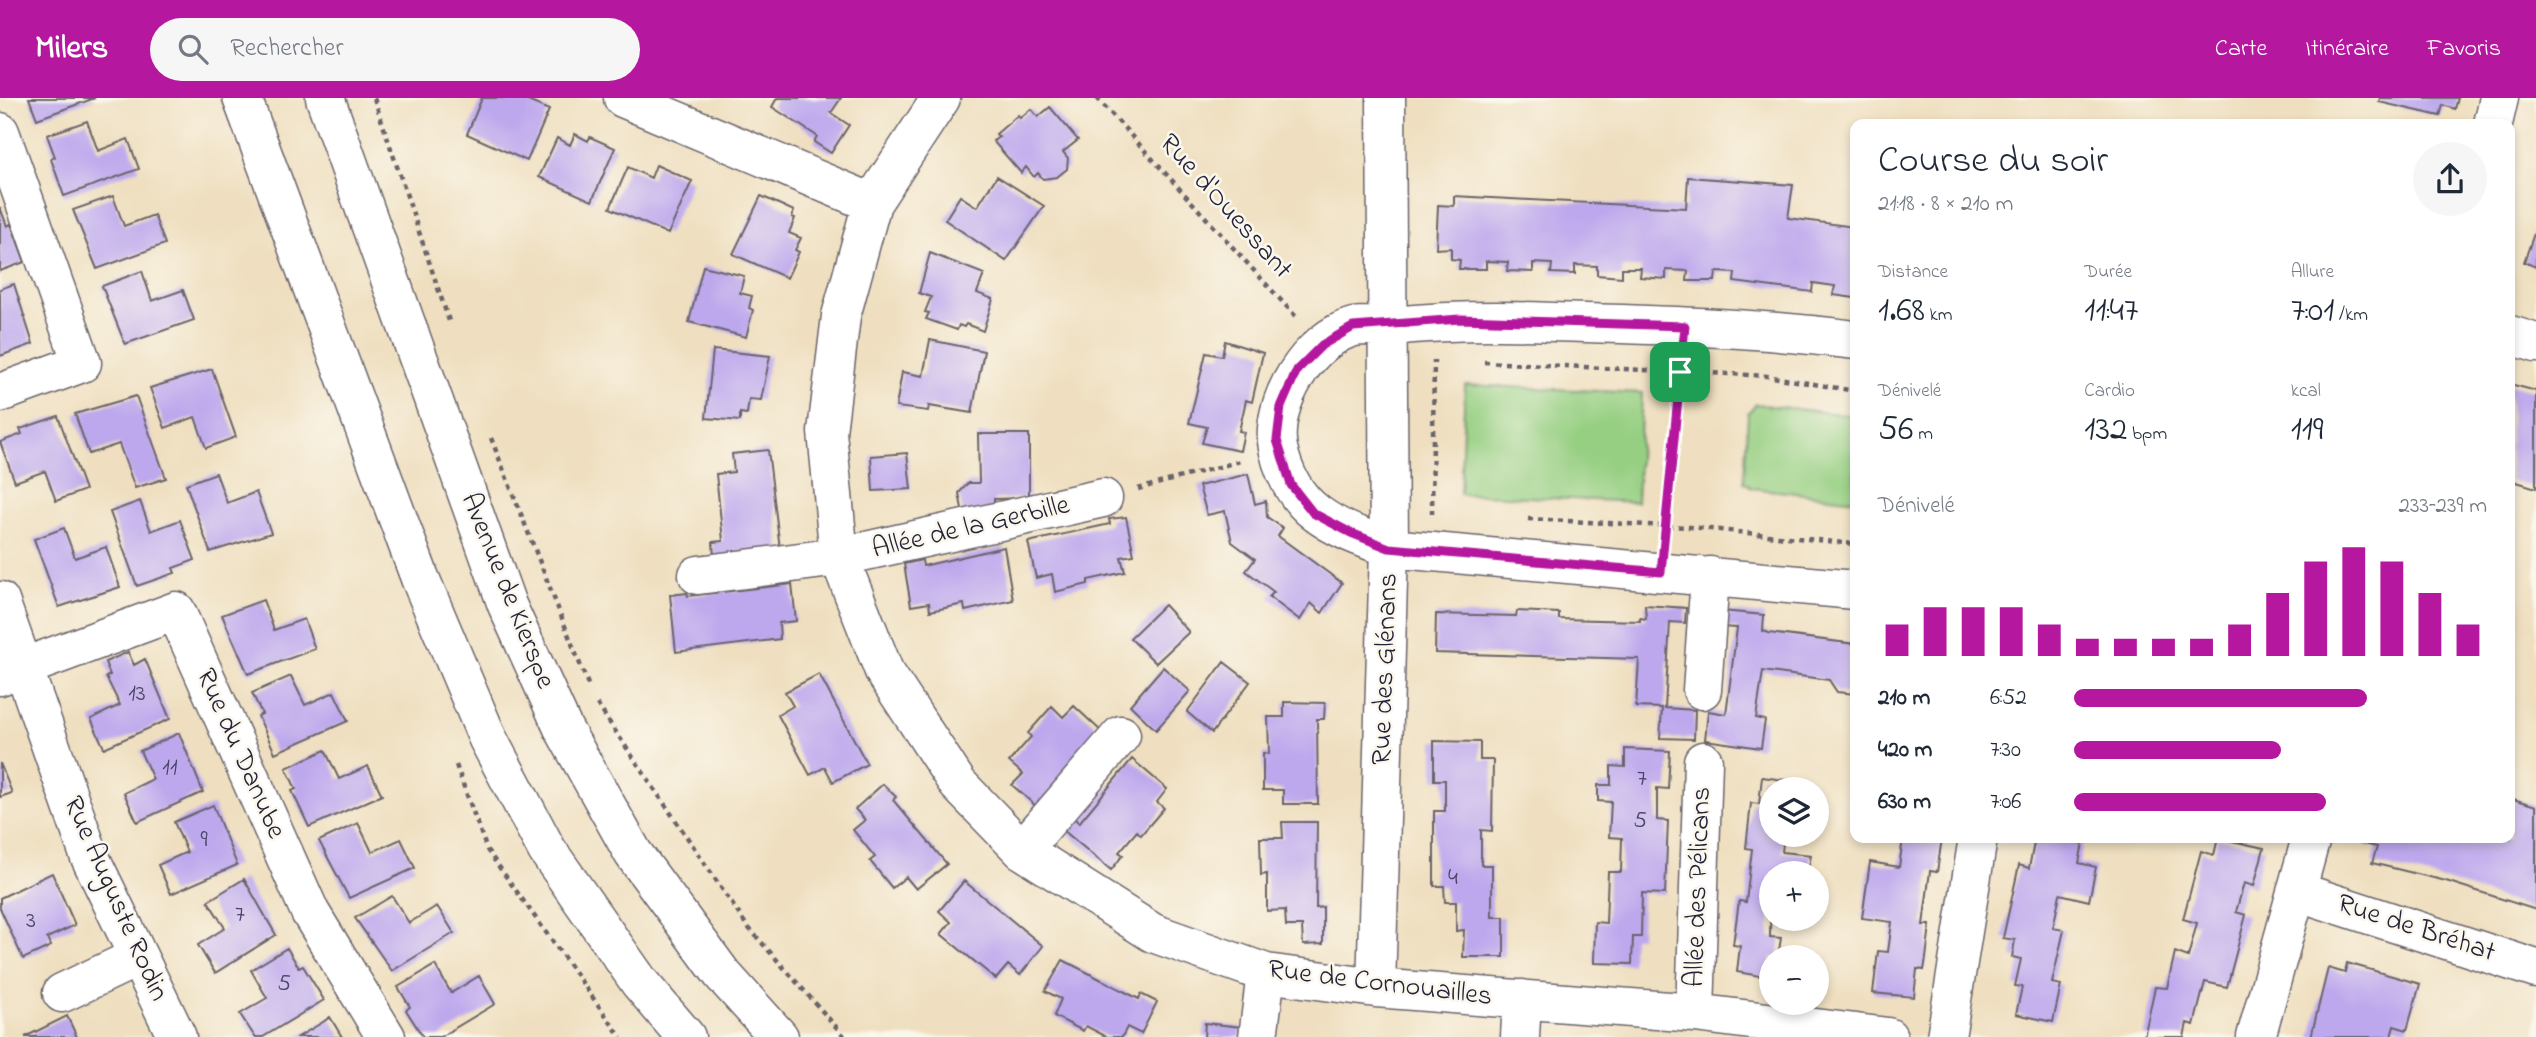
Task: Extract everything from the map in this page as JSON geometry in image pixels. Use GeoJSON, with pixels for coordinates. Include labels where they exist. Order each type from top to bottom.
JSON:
{"type":"FeatureCollection","features":[{"type":"Feature","properties":{"kind":"street"},"geometry":{"type":"LineString","coordinates":[[242,98],[420,578],[488,739],[547,850],[640,983],[686,1037]]}},
{"type":"Feature","properties":{"kind":"street","name":"Avenue de Kierspe"},"geometry":{"type":"LineString","coordinates":[[325,98],[508,605],[563,728],[633,853],[722,974],[779,1037]]}},
{"type":"Feature","properties":{"kind":"street"},"geometry":{"type":"LineString","coordinates":[[623,98],[872,203]]}},
{"type":"Feature","properties":{"kind":"street","name":"Rue de Cornouailles"},"geometry":{"type":"LineString","coordinates":[[941,98],[872,203],[841,316],[827,432],[839,557],[884,671],[958,784],[1022,850],[1153,933],[1266,973],[1376,988],[1696,1013],[1811,1032],[1888,1037]]}},
{"type":"Feature","properties":{"kind":"street","name":"Rue des Glénans"},"geometry":{"type":"LineString","coordinates":[[1376,988],[1389,548],[1386,98]]}},
{"type":"Feature","properties":{"kind":"street"},"geometry":{"type":"LineString","coordinates":[[2494,119],[2499,98]]}},
{"type":"Feature","properties":{"kind":"street"},"geometry":{"type":"LineString","coordinates":[[0,132],[82,363],[0,393]]}},
{"type":"Feature","properties":{"kind":"street"},"geometry":{"type":"LineString","coordinates":[[1850,339],[1773,329],[1460,319],[1353,327],[1322,345],[1297,370],[1281,407],[1279,451],[1291,485],[1313,513],[1351,533],[1389,548],[1850,590]]}},
{"type":"Feature","properties":{"kind":"street"},"geometry":{"type":"LineString","coordinates":[[2515,337],[2536,343]]}},
{"type":"Feature","properties":{"kind":"street","name":"Allée de la Gerbille"},"geometry":{"type":"LineString","coordinates":[[698,575],[839,557],[1103,498]]}},
{"type":"Feature","properties":{"kind":"street"},"geometry":{"type":"LineString","coordinates":[[1702,690],[1710,576]]}},
{"type":"Feature","properties":{"kind":"street","name":"Rue Auguste Rodin"},"geometry":{"type":"LineString","coordinates":[[0,601],[12,672],[89,855],[177,1037]]}},
{"type":"Feature","properties":{"kind":"street","name":"Rue du Danube"},"geometry":{"type":"LineString","coordinates":[[12,672],[176,611],[310,912],[386,1037]]}},
{"type":"Feature","properties":{"kind":"street"},"geometry":{"type":"LineString","coordinates":[[1022,850],[1121,735]]}},
{"type":"Feature","properties":{"kind":"street","name":"Allée des Pélicans"},"geometry":{"type":"LineString","coordinates":[[1696,1013],[1703,761]]}},
{"type":"Feature","properties":{"kind":"street"},"geometry":{"type":"LineString","coordinates":[[1947,1037],[1977,843]]}},
{"type":"Feature","properties":{"kind":"street"},"geometry":{"type":"LineString","coordinates":[[2256,1037],[2310,843]]}},
{"type":"Feature","properties":{"kind":"street","name":"Rue de Bréhat"},"geometry":{"type":"LineString","coordinates":[[2297,891],[2536,968]]}},
{"type":"Feature","properties":{"kind":"street"},"geometry":{"type":"LineString","coordinates":[[62,993],[138,957]]}},
{"type":"Feature","properties":{"kind":"street"},"geometry":{"type":"LineString","coordinates":[[1258,1037],[1266,973]]}},
{"type":"Feature","properties":{"kind":"street"},"geometry":{"type":"LineString","coordinates":[[1520,1037],[1522,999]]}},
{"type":"Feature","properties":{"kind":"path"},"geometry":{"type":"LineString","coordinates":[[374,98],[452,330]]}},
{"type":"Feature","properties":{"kind":"path","name":"Rue d'Ouessant"},"geometry":{"type":"LineString","coordinates":[[1097,98],[1322,345]]}},
{"type":"Feature","properties":{"kind":"path"},"geometry":{"type":"LineString","coordinates":[[1661,572],[1685,326]]}},
{"type":"Feature","properties":{"kind":"path"},"geometry":{"type":"LineString","coordinates":[[1444,515],[1431,514],[1431,502],[1434,359],[1447,360]]}},
{"type":"Feature","properties":{"kind":"path"},"geometry":{"type":"LineString","coordinates":[[1475,361],[1767,376],[1850,390]]}},
{"type":"Feature","properties":{"kind":"path"},"geometry":{"type":"LineString","coordinates":[[489,432],[590,690]]}},
{"type":"Feature","properties":{"kind":"path"},"geometry":{"type":"LineString","coordinates":[[1103,498],[1279,451]]}},
{"type":"Feature","properties":{"kind":"path"},"geometry":{"type":"LineString","coordinates":[[1527,519],[1665,526],[1850,544]]}},
{"type":"Feature","properties":{"kind":"path"},"geometry":{"type":"LineString","coordinates":[[596,703],[747,926],[845,1037]]}},
{"type":"Feature","properties":{"kind":"green space"},"geometry":{"type":"Polygon","coordinates":[[[1465,385],[1642,393],[1637,502],[1460,494],[1465,385]]]}},
{"type":"Feature","properties":{"kind":"green space"},"geometry":{"type":"Polygon","coordinates":[[[1756,404],[1850,415],[1850,499],[1752,488],[1744,482],[1748,413],[1756,404]]]}},
{"type":"Feature","properties":{"kind":"building"},"geometry":{"type":"Polygon","coordinates":[[[29,98],[95,98],[37,119],[29,98]]]}},
{"type":"Feature","properties":{"kind":"building"},"geometry":{"type":"Polygon","coordinates":[[[482,98],[521,98],[549,110],[527,161],[467,134],[482,98]]]}},
{"type":"Feature","properties":{"kind":"building"},"geometry":{"type":"Polygon","coordinates":[[[777,98],[841,98],[831,113],[849,125],[831,153],[814,142],[817,136],[772,107],[777,98]]]}},
{"type":"Feature","properties":{"kind":"building"},"geometry":{"type":"Polygon","coordinates":[[[2380,98],[2458,98],[2455,109],[2443,105],[2440,116],[2379,102],[2380,98]]]}},
{"type":"Feature","properties":{"kind":"building"},"geometry":{"type":"Polygon","coordinates":[[[1050,107],[1078,140],[1063,152],[1068,158],[1067,169],[1057,177],[1043,179],[1038,173],[1034,177],[1026,167],[1021,173],[993,141],[999,137],[996,134],[1018,115],[1020,118],[1031,109],[1038,117],[1050,107]]]}},
{"type":"Feature","properties":{"kind":"building"},"geometry":{"type":"Polygon","coordinates":[[[87,121],[98,151],[128,139],[139,169],[64,196],[51,159],[55,157],[47,135],[87,121]]]}},
{"type":"Feature","properties":{"kind":"building"},"geometry":{"type":"Polygon","coordinates":[[[575,134],[588,141],[590,137],[615,148],[592,201],[539,177],[557,138],[570,145],[575,134]]]}},
{"type":"Feature","properties":{"kind":"building"},"geometry":{"type":"Polygon","coordinates":[[[656,165],[692,181],[668,234],[610,208],[628,167],[651,178],[656,165]]]}},
{"type":"Feature","properties":{"kind":"building"},"geometry":{"type":"Polygon","coordinates":[[[997,176],[1044,206],[1006,261],[945,220],[960,196],[977,207],[997,176]]]}},
{"type":"Feature","properties":{"kind":"building"},"geometry":{"type":"Polygon","coordinates":[[[1688,177],[1793,185],[1788,218],[1850,226],[1850,297],[1833,295],[1835,286],[1813,283],[1812,292],[1734,282],[1735,273],[1716,272],[1715,281],[1687,281],[1688,271],[1666,270],[1666,279],[1640,277],[1641,268],[1622,268],[1622,277],[1597,275],[1597,266],[1575,265],[1575,274],[1551,273],[1552,264],[1533,263],[1533,272],[1507,271],[1508,262],[1486,261],[1486,269],[1459,269],[1460,260],[1451,259],[1451,248],[1436,249],[1438,205],[1454,206],[1454,196],[1686,208],[1688,177]]]}},
{"type":"Feature","properties":{"kind":"building"},"geometry":{"type":"Polygon","coordinates":[[[113,196],[124,226],[154,215],[165,244],[97,269],[73,210],[113,196]]]}},
{"type":"Feature","properties":{"kind":"building"},"geometry":{"type":"Polygon","coordinates":[[[761,196],[794,211],[792,217],[795,218],[789,233],[801,238],[795,250],[799,252],[787,278],[733,254],[761,196]]]}},
{"type":"Feature","properties":{"kind":"building"},"geometry":{"type":"Polygon","coordinates":[[[0,207],[7,226],[11,224],[25,262],[0,271],[0,207]]]}},
{"type":"Feature","properties":{"kind":"building"},"geometry":{"type":"Polygon","coordinates":[[[2536,228],[2536,267],[2524,262],[2536,228]]]}},
{"type":"Feature","properties":{"kind":"building"},"geometry":{"type":"Polygon","coordinates":[[[930,253],[984,274],[977,293],[993,299],[983,331],[966,324],[964,327],[959,325],[957,330],[926,319],[929,313],[925,312],[931,297],[919,293],[930,253]]]}},
{"type":"Feature","properties":{"kind":"building"},"geometry":{"type":"Polygon","coordinates":[[[703,266],[744,276],[740,293],[752,296],[749,308],[753,310],[746,337],[689,322],[703,266]]]}},
{"type":"Feature","properties":{"kind":"building"},"geometry":{"type":"Polygon","coordinates":[[[142,271],[152,301],[183,290],[194,320],[125,344],[102,286],[142,271]]]}},
{"type":"Feature","properties":{"kind":"building"},"geometry":{"type":"Polygon","coordinates":[[[14,284],[33,344],[0,356],[0,289],[14,284]]]}},
{"type":"Feature","properties":{"kind":"building"},"geometry":{"type":"Polygon","coordinates":[[[930,340],[984,351],[972,413],[929,406],[928,411],[896,407],[902,372],[923,376],[930,340]]]}},
{"type":"Feature","properties":{"kind":"building"},"geometry":{"type":"Polygon","coordinates":[[[1225,341],[1263,353],[1252,402],[1246,400],[1239,431],[1244,432],[1240,451],[1202,443],[1207,427],[1189,423],[1206,353],[1222,356],[1225,341]]]}},
{"type":"Feature","properties":{"kind":"building"},"geometry":{"type":"Polygon","coordinates":[[[713,350],[770,356],[761,400],[749,399],[747,414],[740,413],[740,421],[706,418],[713,350]]]}},
{"type":"Feature","properties":{"kind":"building"},"geometry":{"type":"Polygon","coordinates":[[[212,369],[236,437],[206,448],[195,417],[165,428],[150,388],[212,369]]]}},
{"type":"Feature","properties":{"kind":"building"},"geometry":{"type":"Polygon","coordinates":[[[2515,385],[2536,391],[2536,488],[2515,482],[2515,385]]]}},
{"type":"Feature","properties":{"kind":"building"},"geometry":{"type":"Polygon","coordinates":[[[136,396],[166,478],[135,488],[119,444],[89,454],[75,414],[136,396]]]}},
{"type":"Feature","properties":{"kind":"building"},"geometry":{"type":"Polygon","coordinates":[[[58,416],[85,490],[56,501],[45,471],[15,482],[0,442],[22,434],[20,429],[58,416]]]}},
{"type":"Feature","properties":{"kind":"building"},"geometry":{"type":"Polygon","coordinates":[[[978,434],[1029,434],[1029,498],[994,499],[994,508],[963,514],[959,493],[968,483],[979,483],[978,434]]]}},
{"type":"Feature","properties":{"kind":"building"},"geometry":{"type":"Polygon","coordinates":[[[768,450],[780,549],[714,558],[713,542],[723,541],[716,474],[734,472],[732,454],[768,450]]]}},
{"type":"Feature","properties":{"kind":"building"},"geometry":{"type":"Polygon","coordinates":[[[907,453],[911,489],[873,491],[871,456],[907,453]]]}},
{"type":"Feature","properties":{"kind":"building"},"geometry":{"type":"Polygon","coordinates":[[[216,473],[227,503],[256,492],[271,533],[210,552],[186,484],[216,473]]]}},
{"type":"Feature","properties":{"kind":"building"},"geometry":{"type":"Polygon","coordinates":[[[1248,474],[1255,504],[1266,501],[1267,517],[1283,528],[1278,536],[1342,583],[1322,613],[1311,603],[1300,620],[1269,597],[1274,592],[1246,571],[1255,559],[1232,542],[1225,511],[1207,515],[1199,486],[1248,474]]]}},
{"type":"Feature","properties":{"kind":"building"},"geometry":{"type":"Polygon","coordinates":[[[140,501],[151,531],[180,520],[195,560],[173,568],[175,573],[137,586],[110,512],[140,501]]]}},
{"type":"Feature","properties":{"kind":"building"},"geometry":{"type":"Polygon","coordinates":[[[1126,517],[1134,555],[1121,557],[1125,572],[1088,580],[1088,584],[1055,592],[1052,574],[1036,578],[1028,542],[1110,524],[1109,519],[1126,517]]]}},
{"type":"Feature","properties":{"kind":"building"},"geometry":{"type":"Polygon","coordinates":[[[64,528],[75,558],[106,547],[120,587],[59,607],[34,539],[64,528]]]}},
{"type":"Feature","properties":{"kind":"building"},"geometry":{"type":"Polygon","coordinates":[[[1004,547],[1013,600],[965,611],[964,604],[930,611],[929,603],[911,606],[904,564],[922,560],[923,566],[1004,547]]]}},
{"type":"Feature","properties":{"kind":"building"},"geometry":{"type":"Polygon","coordinates":[[[792,584],[796,621],[779,623],[780,639],[676,652],[670,595],[687,593],[688,596],[792,584]]]}},
{"type":"Feature","properties":{"kind":"building"},"geometry":{"type":"Polygon","coordinates":[[[263,600],[274,630],[304,619],[315,649],[248,674],[222,615],[263,600]]]}},
{"type":"Feature","properties":{"kind":"building"},"geometry":{"type":"Polygon","coordinates":[[[1164,605],[1189,632],[1156,663],[1130,638],[1164,605]]]}},
{"type":"Feature","properties":{"kind":"building"},"geometry":{"type":"Polygon","coordinates":[[[1645,605],[1686,608],[1685,623],[1670,622],[1665,708],[1695,710],[1694,739],[1660,738],[1662,708],[1636,707],[1639,659],[1435,653],[1436,614],[1516,616],[1517,611],[1559,613],[1559,619],[1640,621],[1640,618],[1646,619],[1645,605]]]}},
{"type":"Feature","properties":{"kind":"building"},"geometry":{"type":"Polygon","coordinates":[[[1722,611],[1764,615],[1763,631],[1769,633],[1850,643],[1850,693],[1837,692],[1829,680],[1763,671],[1756,718],[1765,720],[1761,748],[1705,740],[1708,711],[1726,714],[1737,628],[1721,627],[1722,611]]]}},
{"type":"Feature","properties":{"kind":"building"},"geometry":{"type":"Polygon","coordinates":[[[128,652],[134,665],[145,659],[170,719],[104,748],[91,719],[120,705],[106,677],[110,675],[105,662],[128,652]]]}},
{"type":"Feature","properties":{"kind":"building"},"geometry":{"type":"Polygon","coordinates":[[[1224,662],[1250,682],[1212,733],[1187,712],[1224,662]]]}},
{"type":"Feature","properties":{"kind":"building"},"geometry":{"type":"Polygon","coordinates":[[[1163,667],[1190,691],[1156,730],[1130,705],[1163,667]]]}},
{"type":"Feature","properties":{"kind":"building"},"geometry":{"type":"Polygon","coordinates":[[[819,674],[867,764],[833,782],[825,767],[810,775],[778,715],[793,706],[785,692],[819,674]]]}},
{"type":"Feature","properties":{"kind":"building"},"geometry":{"type":"Polygon","coordinates":[[[291,676],[305,705],[334,692],[348,721],[275,753],[258,716],[262,714],[252,693],[291,676]]]}},
{"type":"Feature","properties":{"kind":"building"},"geometry":{"type":"Polygon","coordinates":[[[1284,702],[1325,703],[1324,719],[1317,719],[1318,804],[1283,804],[1283,790],[1263,790],[1263,753],[1269,754],[1268,717],[1284,717],[1284,702]]]}},
{"type":"Feature","properties":{"kind":"building"},"geometry":{"type":"Polygon","coordinates":[[[1052,706],[1063,717],[1074,706],[1102,732],[1038,808],[1012,785],[1023,774],[1009,762],[1031,737],[1028,733],[1052,706]]]}},
{"type":"Feature","properties":{"kind":"building"},"geometry":{"type":"Polygon","coordinates":[[[179,733],[203,792],[137,822],[124,793],[153,779],[140,751],[179,733]]]}},
{"type":"Feature","properties":{"kind":"building"},"geometry":{"type":"Polygon","coordinates":[[[1434,741],[1480,742],[1480,760],[1493,760],[1492,831],[1481,830],[1481,865],[1492,865],[1492,917],[1504,917],[1504,957],[1463,957],[1464,930],[1456,931],[1456,902],[1445,902],[1444,886],[1434,886],[1434,811],[1445,811],[1445,780],[1434,780],[1434,741]]]}},
{"type":"Feature","properties":{"kind":"building"},"geometry":{"type":"Polygon","coordinates":[[[1625,749],[1670,751],[1668,789],[1657,788],[1657,820],[1668,821],[1665,894],[1642,893],[1641,937],[1633,937],[1632,964],[1594,963],[1595,922],[1606,923],[1608,872],[1621,872],[1622,838],[1609,837],[1611,802],[1598,801],[1598,785],[1611,785],[1611,766],[1625,767],[1625,749]]]}},
{"type":"Feature","properties":{"kind":"building"},"geometry":{"type":"Polygon","coordinates":[[[325,750],[339,779],[368,766],[382,795],[309,827],[292,791],[296,789],[286,768],[325,750]]]}},
{"type":"Feature","properties":{"kind":"building"},"geometry":{"type":"Polygon","coordinates":[[[1132,759],[1167,789],[1157,802],[1164,808],[1141,835],[1137,831],[1119,852],[1123,855],[1111,870],[1063,830],[1073,817],[1079,823],[1132,759]]]}},
{"type":"Feature","properties":{"kind":"building"},"geometry":{"type":"Polygon","coordinates":[[[0,763],[12,793],[0,797],[0,763]]]}},
{"type":"Feature","properties":{"kind":"building"},"geometry":{"type":"Polygon","coordinates":[[[883,784],[896,797],[893,800],[947,864],[916,889],[906,877],[892,888],[870,861],[875,857],[853,830],[865,820],[855,809],[883,784]]]}},
{"type":"Feature","properties":{"kind":"building"},"geometry":{"type":"Polygon","coordinates":[[[2515,800],[2536,806],[2536,910],[2446,881],[2372,863],[2377,847],[2360,843],[2515,843],[2515,800]]]}},
{"type":"Feature","properties":{"kind":"building"},"geometry":{"type":"Polygon","coordinates":[[[1751,803],[1759,804],[1759,847],[1783,847],[1782,852],[1811,855],[1810,861],[1759,861],[1759,931],[1770,931],[1770,937],[1781,938],[1780,945],[1759,945],[1759,976],[1737,972],[1740,946],[1733,945],[1739,901],[1746,902],[1752,849],[1746,848],[1751,803]]]}},
{"type":"Feature","properties":{"kind":"building"},"geometry":{"type":"Polygon","coordinates":[[[213,805],[237,865],[171,894],[158,865],[187,852],[174,822],[213,805]]]}},
{"type":"Feature","properties":{"kind":"building"},"geometry":{"type":"Polygon","coordinates":[[[1282,822],[1317,822],[1316,908],[1323,907],[1323,944],[1303,945],[1302,926],[1286,926],[1285,910],[1267,911],[1267,874],[1261,875],[1260,838],[1283,838],[1282,822]]]}},
{"type":"Feature","properties":{"kind":"building"},"geometry":{"type":"Polygon","coordinates":[[[358,823],[372,852],[401,839],[415,868],[349,898],[319,841],[358,823]]]}},
{"type":"Feature","properties":{"kind":"building"},"geometry":{"type":"Polygon","coordinates":[[[1902,843],[1941,843],[1937,872],[1930,871],[1923,925],[1930,925],[1926,958],[1924,970],[1917,969],[1914,997],[1873,993],[1878,951],[1888,952],[1892,922],[1862,918],[1870,862],[1899,867],[1902,843]]]}},
{"type":"Feature","properties":{"kind":"building"},"geometry":{"type":"Polygon","coordinates":[[[2034,843],[2083,843],[2079,863],[2096,867],[2089,901],[2060,894],[2053,928],[2064,930],[2052,983],[2061,985],[2053,1022],[2016,1014],[2022,987],[2015,986],[2021,959],[2012,957],[2015,940],[2003,938],[2019,865],[2029,868],[2034,843]]]}},
{"type":"Feature","properties":{"kind":"building"},"geometry":{"type":"Polygon","coordinates":[[[2217,843],[2241,843],[2264,848],[2254,886],[2244,883],[2236,912],[2246,915],[2227,987],[2205,982],[2194,1025],[2187,1023],[2184,1037],[2144,1037],[2155,987],[2167,988],[2175,952],[2188,957],[2197,923],[2183,919],[2201,851],[2214,855],[2217,843]]]}},
{"type":"Feature","properties":{"kind":"building"},"geometry":{"type":"Polygon","coordinates":[[[52,873],[75,925],[47,938],[51,946],[23,959],[0,908],[0,898],[52,873]]]}},
{"type":"Feature","properties":{"kind":"building"},"geometry":{"type":"Polygon","coordinates":[[[244,879],[276,935],[215,973],[198,945],[225,928],[208,901],[244,879]]]}},
{"type":"Feature","properties":{"kind":"building"},"geometry":{"type":"Polygon","coordinates":[[[964,881],[1043,946],[1020,975],[1008,965],[996,979],[941,934],[951,922],[939,911],[964,881]]]}},
{"type":"Feature","properties":{"kind":"building"},"geometry":{"type":"Polygon","coordinates":[[[392,896],[409,923],[437,906],[454,933],[392,971],[355,918],[392,896]]]}},
{"type":"Feature","properties":{"kind":"building"},"geometry":{"type":"Polygon","coordinates":[[[287,948],[299,968],[303,966],[324,1000],[263,1037],[255,1037],[240,1014],[267,998],[251,970],[287,948]]]}},
{"type":"Feature","properties":{"kind":"building"},"geometry":{"type":"Polygon","coordinates":[[[1063,960],[1139,999],[1141,994],[1157,1002],[1141,1034],[1127,1027],[1122,1037],[1107,1037],[1086,1026],[1083,1031],[1054,1016],[1061,999],[1045,991],[1063,960]]]}},
{"type":"Feature","properties":{"kind":"building"},"geometry":{"type":"Polygon","coordinates":[[[2347,963],[2420,984],[2407,1030],[2394,1026],[2391,1037],[2311,1037],[2328,968],[2345,973],[2347,963]]]}},
{"type":"Feature","properties":{"kind":"building"},"geometry":{"type":"Polygon","coordinates":[[[435,965],[451,993],[479,976],[495,1004],[440,1037],[423,1037],[406,1010],[410,1007],[398,987],[435,965]]]}},
{"type":"Feature","properties":{"kind":"building"},"geometry":{"type":"Polygon","coordinates":[[[67,1016],[77,1037],[25,1037],[67,1016]]]}},
{"type":"Feature","properties":{"kind":"building"},"geometry":{"type":"Polygon","coordinates":[[[330,1017],[342,1037],[298,1037],[323,1022],[330,1017]]]}},
{"type":"Feature","properties":{"kind":"building"},"geometry":{"type":"Polygon","coordinates":[[[1205,1023],[1242,1027],[1241,1037],[1204,1037],[1205,1023]]]}},
{"type":"Feature","properties":{"kind":"route"},"geometry":{"type":"LineString","coordinates":[[1460,319],[1685,326],[1680,372],[1661,572],[1389,548],[1351,533],[1313,513],[1291,485],[1279,451],[1277,440],[1281,407],[1297,370],[1322,345],[1353,327],[1460,319]]}}]}
